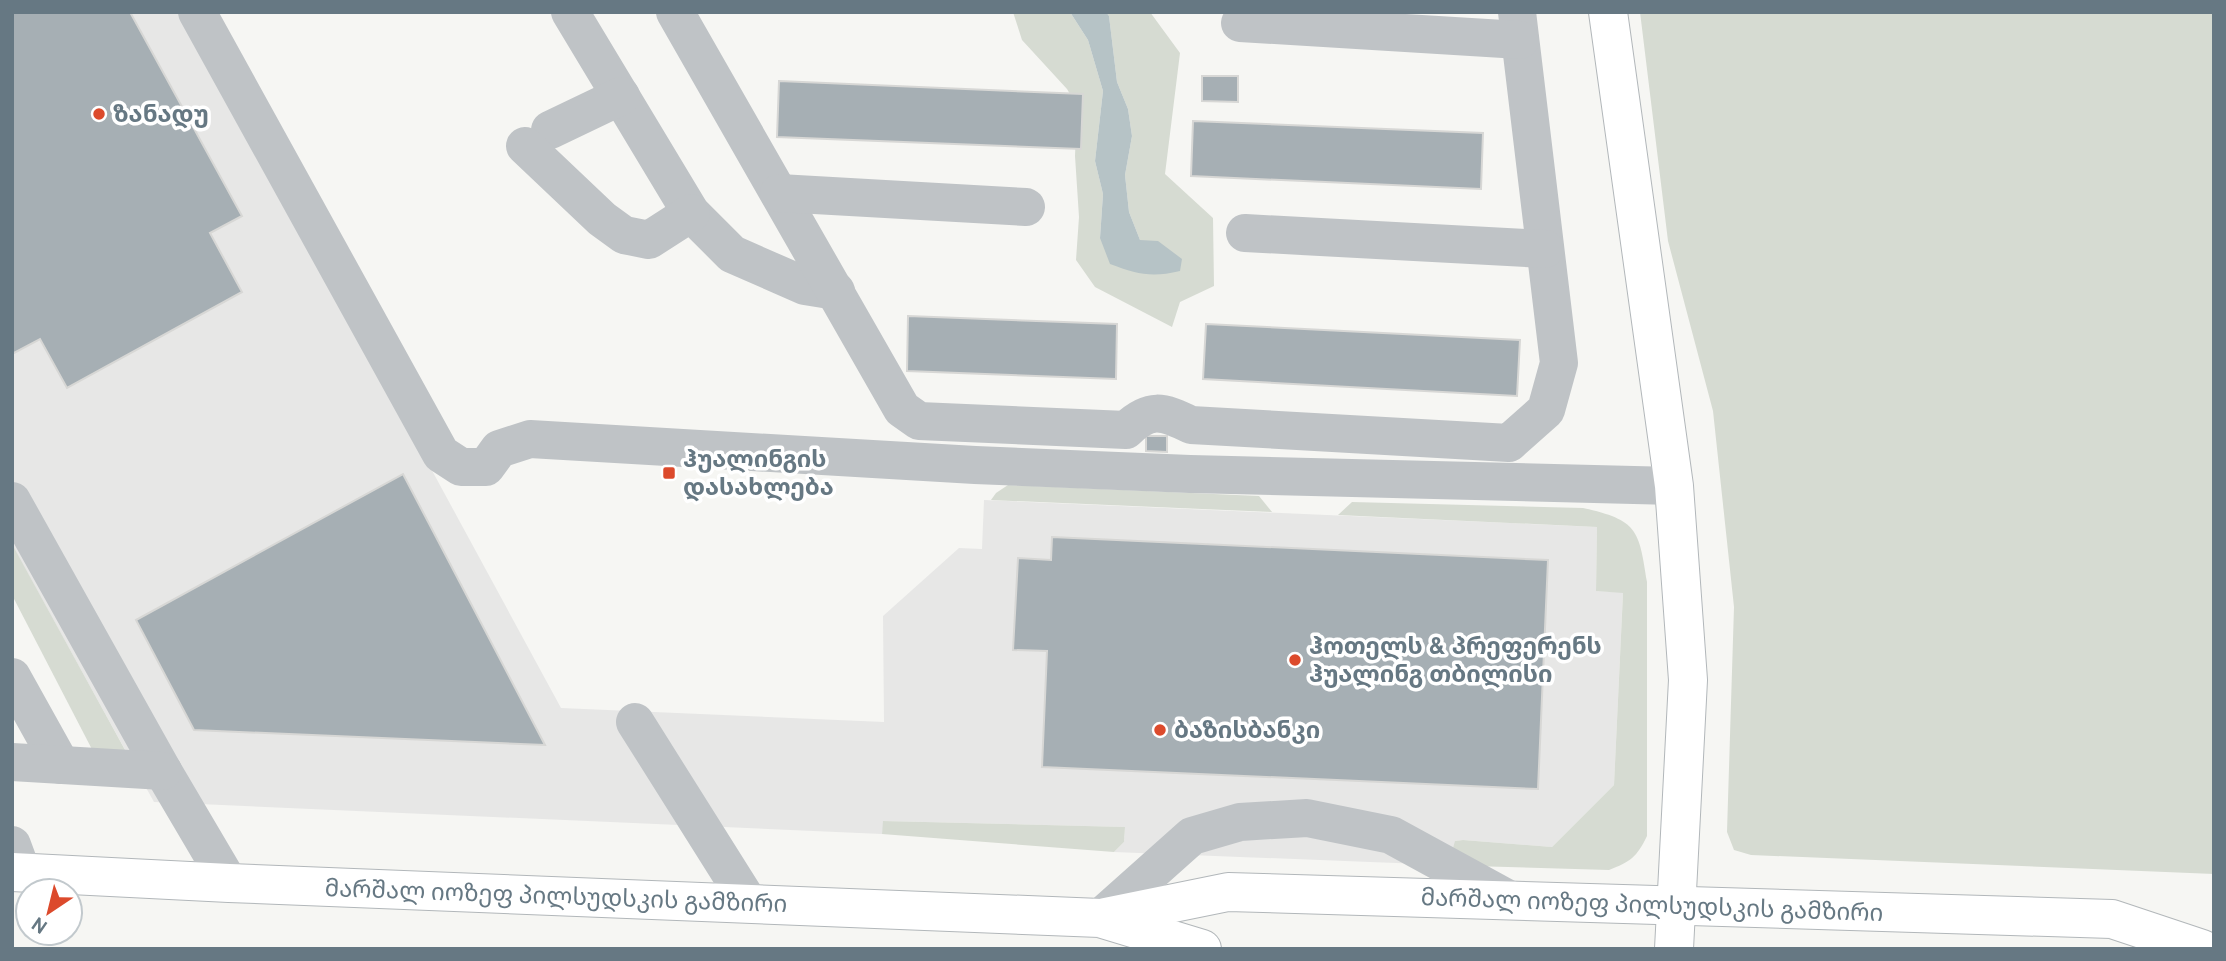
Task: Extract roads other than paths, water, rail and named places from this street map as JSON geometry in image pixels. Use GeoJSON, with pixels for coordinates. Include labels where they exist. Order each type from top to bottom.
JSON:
{"type":"FeatureCollection","features":[{"type":"Feature","properties":{"kind":"main road"},"geometry":{"type":"LineString","coordinates":[[1608,12],[1674,486],[1688,680],[1674,949]]}},
{"type":"Feature","properties":{"kind":"main road","name":"მარშალ იოზეფ პილსუდსკის გამზირი"},"geometry":{"type":"LineString","coordinates":[[16,863],[229,883],[1100,918],[1228,892],[2112,919],[2202,949]]}},
{"type":"Feature","properties":{"kind":"main road","name":"მარშალ იოზეფ პილსუდსკის გამზირი"},"geometry":{"type":"LineString","coordinates":[[1100,918],[1202,949]]}},
{"type":"Feature","properties":{"kind":"street"},"geometry":{"type":"LineString","coordinates":[[197,12],[441,454],[461,467],[486,467],[499,449],[530,439],[975,465],[1190,474],[1674,486]]}},
{"type":"Feature","properties":{"kind":"street"},"geometry":{"type":"LineString","coordinates":[[570,12],[691,212],[732,254],[805,286],[835,291]]}},
{"type":"Feature","properties":{"kind":"street"},"geometry":{"type":"LineString","coordinates":[[675,12],[902,409],[919,421],[1126,430]]}},
{"type":"Feature","properties":{"kind":"street"},"geometry":{"type":"LineString","coordinates":[[1124,471],[1126,430],[1142,415],[1174,417],[1191,425],[1509,443],[1546,410],[1559,363],[1518,26],[1240,23]]}},
{"type":"Feature","properties":{"kind":"street"},"geometry":{"type":"LineString","coordinates":[[621,96],[537,138],[602,219],[624,236],[649,240],[691,212]]}},
{"type":"Feature","properties":{"kind":"street"},"geometry":{"type":"LineString","coordinates":[[779,193],[1026,207]]}},
{"type":"Feature","properties":{"kind":"street"},"geometry":{"type":"LineString","coordinates":[[1245,233],[1545,250]]}},
{"type":"Feature","properties":{"kind":"street"},"geometry":{"type":"LineString","coordinates":[[1190,474],[1191,425]]}},
{"type":"Feature","properties":{"kind":"street"},"geometry":{"type":"LineString","coordinates":[[12,501],[229,883]]}},
{"type":"Feature","properties":{"kind":"street"},"geometry":{"type":"LineString","coordinates":[[12,677],[61,765]]}},
{"type":"Feature","properties":{"kind":"street"},"geometry":{"type":"LineString","coordinates":[[635,722],[749,903]]}},
{"type":"Feature","properties":{"kind":"street"},"geometry":{"type":"LineString","coordinates":[[12,762],[163,771]]}},
{"type":"Feature","properties":{"kind":"street"},"geometry":{"type":"LineString","coordinates":[[1100,918],[1192,836],[1240,822],[1307,818],[1391,835],[1510,900]]}},
{"type":"Feature","properties":{"kind":"place","name":"ზანადუ"},"geometry":{"type":"Point","coordinates":[99,114]}},
{"type":"Feature","properties":{"kind":"place","name":"ჰუალინგის დასახლება"},"geometry":{"type":"Point","coordinates":[669,473]}},
{"type":"Feature","properties":{"kind":"place","name":"ჰოთელს & პრეფერენს ჰუალინგ თბილისი"},"geometry":{"type":"Point","coordinates":[1295,660]}},
{"type":"Feature","properties":{"kind":"place","name":"ბაზისბანკი"},"geometry":{"type":"Point","coordinates":[1160,730]}}]}
